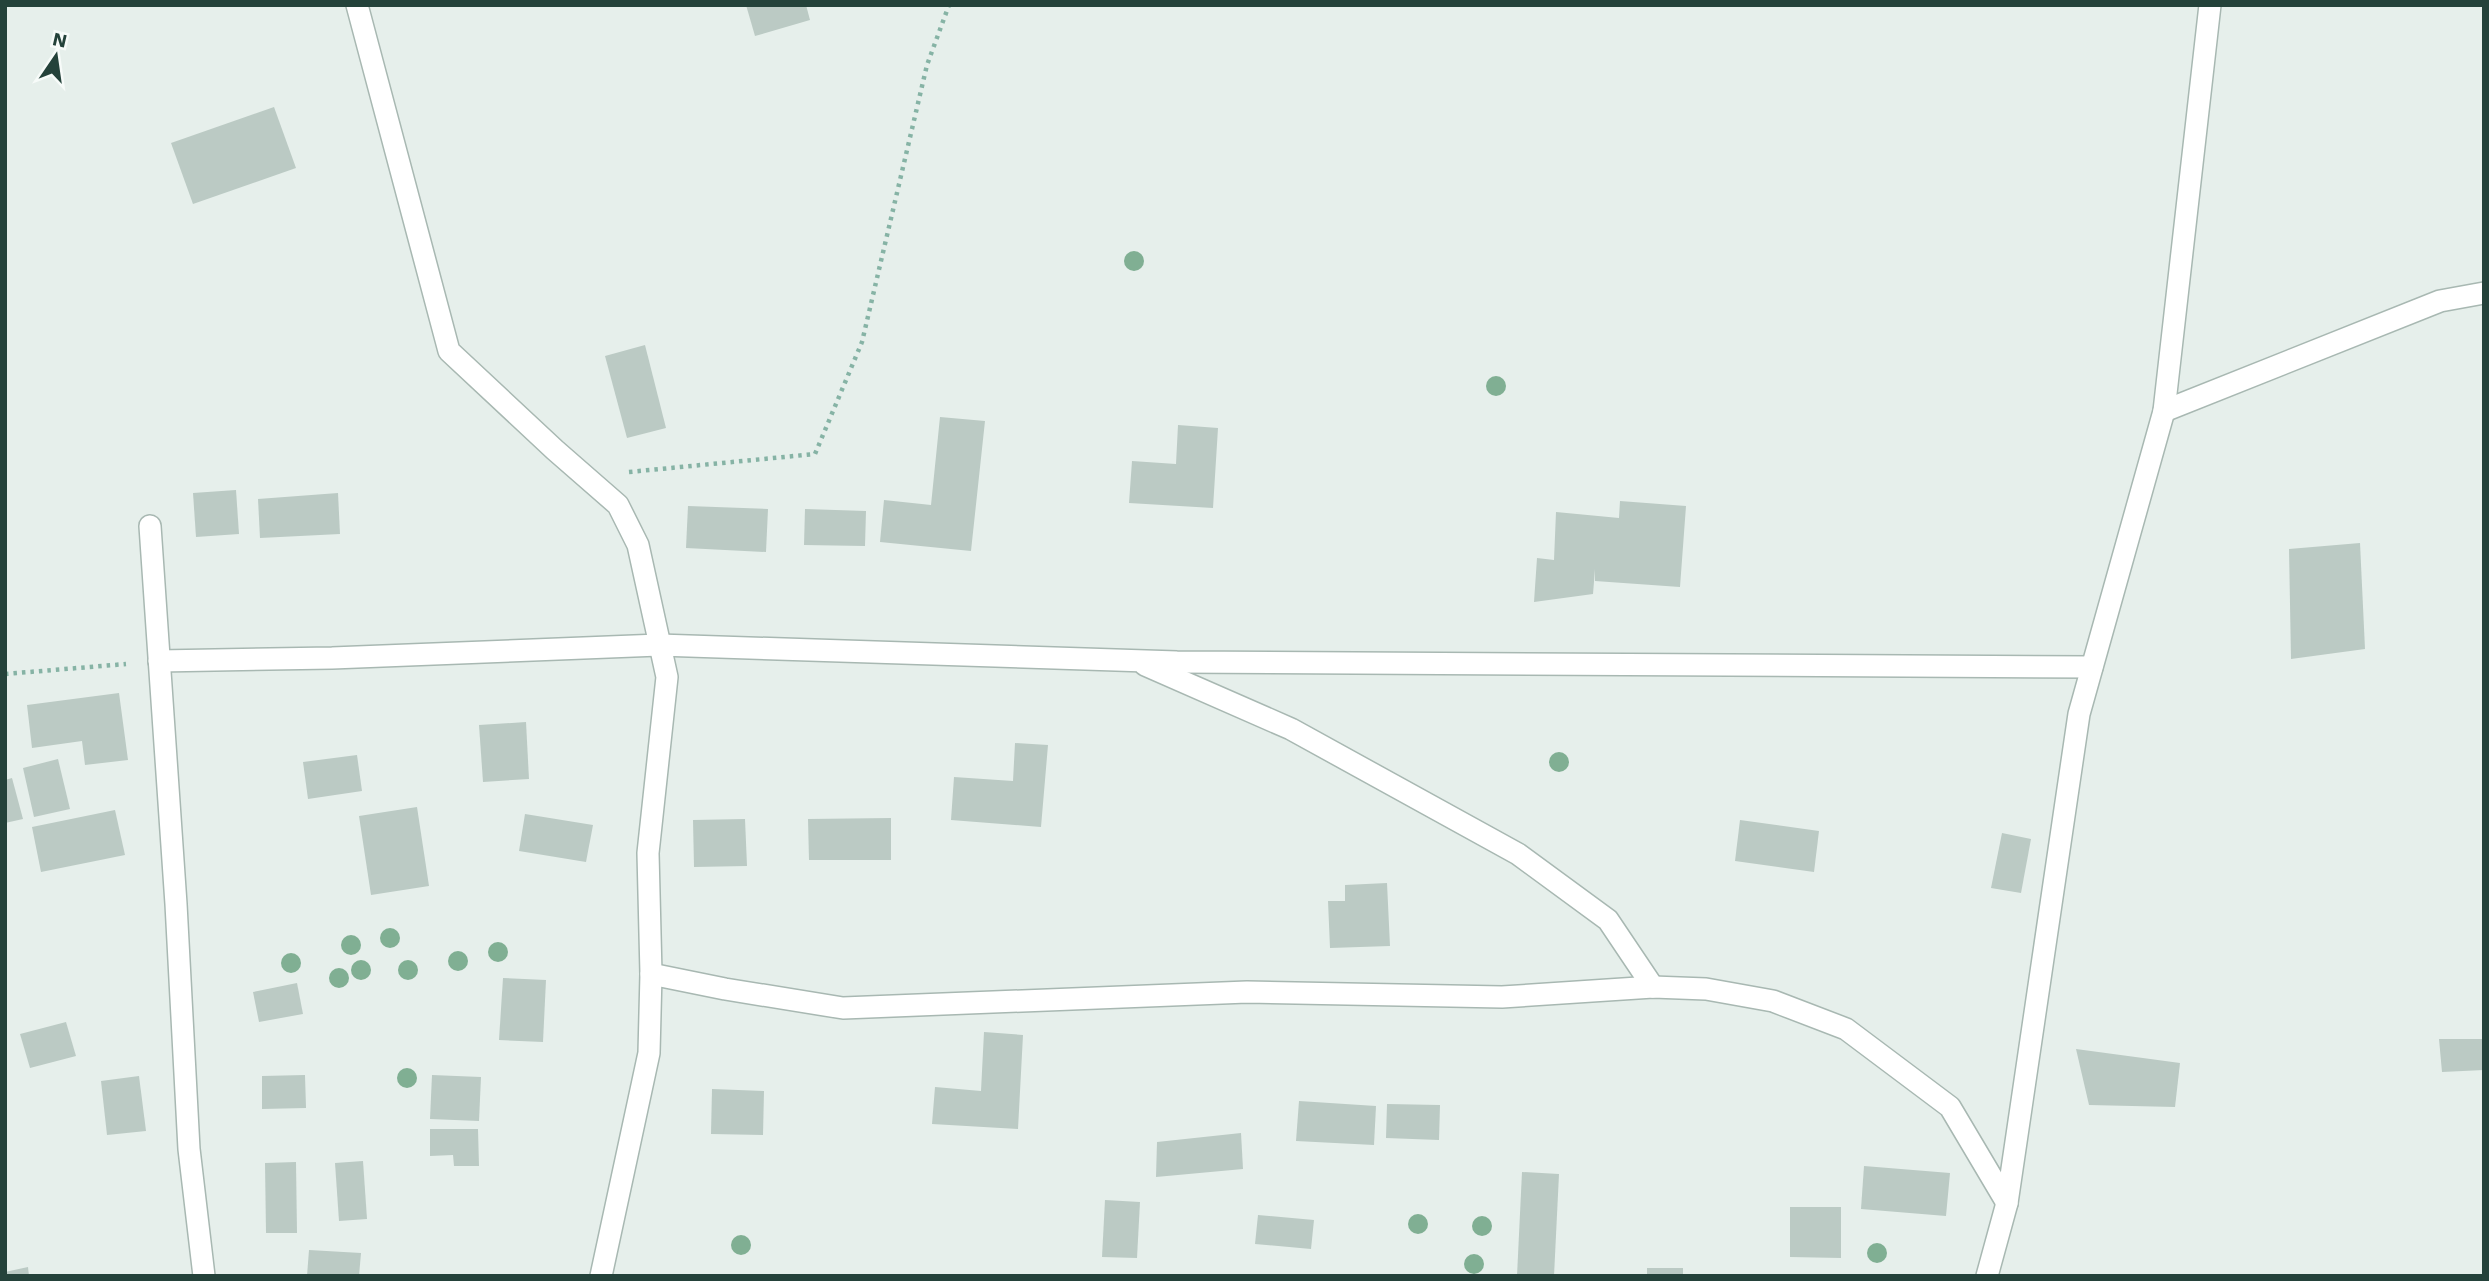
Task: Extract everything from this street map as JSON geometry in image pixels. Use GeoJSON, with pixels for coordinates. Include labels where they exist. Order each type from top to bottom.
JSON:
{"type":"FeatureCollection","features":[{"type":"Feature","properties":{"kind":"street"},"geometry":{"type":"LineString","coordinates":[[357,5],[449,351],[618,505],[638,545],[667,677],[648,853],[651,974],[649,1053],[601,1276]]}},
{"type":"Feature","properties":{"kind":"street"},"geometry":{"type":"LineString","coordinates":[[1987,1276],[2007,1203],[2079,714],[2164,411],[2210,5]]}},
{"type":"Feature","properties":{"kind":"street"},"geometry":{"type":"LineString","coordinates":[[2164,411],[2440,301],[2484,293]]}},
{"type":"Feature","properties":{"kind":"street"},"geometry":{"type":"LineString","coordinates":[[150,526],[189,1149],[204,1276]]}},
{"type":"Feature","properties":{"kind":"street"},"geometry":{"type":"LineString","coordinates":[[159,661],[332,658],[659,645],[1136,661],[2092,667]]}},
{"type":"Feature","properties":{"kind":"street"},"geometry":{"type":"LineString","coordinates":[[1136,661],[1291,729],[1518,854],[1608,920],[1653,987]]}},
{"type":"Feature","properties":{"kind":"street"},"geometry":{"type":"LineString","coordinates":[[651,974],[843,1008],[1247,992],[1502,997],[1653,987],[1706,989],[1773,1001],[1846,1029],[1950,1107],[2007,1203]]}},
{"type":"Feature","properties":{"kind":"path"},"geometry":{"type":"LineString","coordinates":[[585,476],[815,454],[862,342],[927,65],[949,5]]}},
{"type":"Feature","properties":{"kind":"path"},"geometry":{"type":"LineString","coordinates":[[5,674],[159,661]]}},
{"type":"Feature","properties":{"kind":"building"},"geometry":{"type":"Polygon","coordinates":[[[746,5],[806,5],[810,20],[755,36],[746,5]]]}},
{"type":"Feature","properties":{"kind":"building"},"geometry":{"type":"Polygon","coordinates":[[[274,107],[296,168],[193,204],[171,143],[274,107]]]}},
{"type":"Feature","properties":{"kind":"building"},"geometry":{"type":"Polygon","coordinates":[[[645,345],[666,428],[627,438],[605,356],[645,345]]]}},
{"type":"Feature","properties":{"kind":"building"},"geometry":{"type":"Polygon","coordinates":[[[940,417],[985,421],[971,551],[880,542],[884,500],[931,505],[940,417]]]}},
{"type":"Feature","properties":{"kind":"building"},"geometry":{"type":"Polygon","coordinates":[[[1178,425],[1218,428],[1213,508],[1129,503],[1132,461],[1176,464],[1178,425]]]}},
{"type":"Feature","properties":{"kind":"building"},"geometry":{"type":"Polygon","coordinates":[[[236,490],[239,534],[196,537],[193,493],[236,490]]]}},
{"type":"Feature","properties":{"kind":"building"},"geometry":{"type":"Polygon","coordinates":[[[338,493],[340,534],[260,538],[258,499],[338,493]]]}},
{"type":"Feature","properties":{"kind":"building"},"geometry":{"type":"Polygon","coordinates":[[[1620,501],[1686,506],[1680,587],[1595,581],[1595,569],[1593,594],[1534,602],[1537,558],[1554,560],[1556,512],[1619,518],[1620,501]]]}},
{"type":"Feature","properties":{"kind":"building"},"geometry":{"type":"Polygon","coordinates":[[[688,506],[768,509],[766,552],[686,548],[688,506]]]}},
{"type":"Feature","properties":{"kind":"building"},"geometry":{"type":"Polygon","coordinates":[[[805,509],[866,511],[865,546],[804,545],[805,509]]]}},
{"type":"Feature","properties":{"kind":"building"},"geometry":{"type":"Polygon","coordinates":[[[2360,543],[2365,649],[2291,659],[2289,549],[2360,543]]]}},
{"type":"Feature","properties":{"kind":"building"},"geometry":{"type":"Polygon","coordinates":[[[119,693],[128,760],[85,765],[82,741],[32,748],[27,705],[119,693]]]}},
{"type":"Feature","properties":{"kind":"building"},"geometry":{"type":"Polygon","coordinates":[[[526,722],[529,779],[483,782],[479,725],[526,722]]]}},
{"type":"Feature","properties":{"kind":"building"},"geometry":{"type":"Polygon","coordinates":[[[1015,743],[1048,745],[1041,827],[951,820],[954,777],[1013,781],[1015,743]]]}},
{"type":"Feature","properties":{"kind":"building"},"geometry":{"type":"Polygon","coordinates":[[[357,755],[362,791],[308,799],[303,762],[357,755]]]}},
{"type":"Feature","properties":{"kind":"building"},"geometry":{"type":"Polygon","coordinates":[[[58,759],[70,809],[34,817],[23,768],[58,759]]]}},
{"type":"Feature","properties":{"kind":"building"},"geometry":{"type":"Polygon","coordinates":[[[12,778],[23,819],[5,823],[5,780],[12,778]]]}},
{"type":"Feature","properties":{"kind":"building"},"geometry":{"type":"Polygon","coordinates":[[[417,807],[429,886],[371,895],[359,816],[417,807]]]}},
{"type":"Feature","properties":{"kind":"building"},"geometry":{"type":"Polygon","coordinates":[[[115,810],[125,855],[41,872],[32,827],[115,810]]]}},
{"type":"Feature","properties":{"kind":"building"},"geometry":{"type":"Polygon","coordinates":[[[525,814],[593,825],[586,862],[519,851],[525,814]]]}},
{"type":"Feature","properties":{"kind":"building"},"geometry":{"type":"Polygon","coordinates":[[[891,818],[891,860],[809,860],[808,819],[891,818]]]}},
{"type":"Feature","properties":{"kind":"building"},"geometry":{"type":"Polygon","coordinates":[[[745,819],[747,866],[694,867],[693,820],[745,819]]]}},
{"type":"Feature","properties":{"kind":"building"},"geometry":{"type":"Polygon","coordinates":[[[1740,820],[1819,831],[1814,872],[1735,861],[1740,820]]]}},
{"type":"Feature","properties":{"kind":"building"},"geometry":{"type":"Polygon","coordinates":[[[2002,833],[2031,839],[2021,893],[1991,888],[2002,833]]]}},
{"type":"Feature","properties":{"kind":"building"},"geometry":{"type":"Polygon","coordinates":[[[1387,883],[1390,946],[1330,948],[1328,901],[1345,901],[1345,885],[1387,883]]]}},
{"type":"Feature","properties":{"kind":"building"},"geometry":{"type":"Polygon","coordinates":[[[503,978],[546,980],[543,1042],[499,1040],[503,978]]]}},
{"type":"Feature","properties":{"kind":"building"},"geometry":{"type":"Polygon","coordinates":[[[297,983],[303,1014],[259,1022],[253,992],[297,983]]]}},
{"type":"Feature","properties":{"kind":"building"},"geometry":{"type":"Polygon","coordinates":[[[66,1022],[76,1056],[30,1068],[20,1034],[66,1022]]]}},
{"type":"Feature","properties":{"kind":"building"},"geometry":{"type":"Polygon","coordinates":[[[984,1032],[1023,1035],[1018,1129],[932,1124],[935,1087],[981,1091],[984,1032]]]}},
{"type":"Feature","properties":{"kind":"building"},"geometry":{"type":"Polygon","coordinates":[[[2439,1039],[2484,1039],[2484,1070],[2442,1072],[2439,1039]]]}},
{"type":"Feature","properties":{"kind":"building"},"geometry":{"type":"Polygon","coordinates":[[[2076,1049],[2180,1063],[2175,1107],[2089,1105],[2076,1049]]]}},
{"type":"Feature","properties":{"kind":"building"},"geometry":{"type":"Polygon","coordinates":[[[305,1075],[306,1108],[262,1109],[262,1076],[305,1075]]]}},
{"type":"Feature","properties":{"kind":"building"},"geometry":{"type":"Polygon","coordinates":[[[432,1075],[481,1077],[479,1121],[430,1119],[432,1075]]]}},
{"type":"Feature","properties":{"kind":"building"},"geometry":{"type":"Polygon","coordinates":[[[139,1076],[146,1131],[107,1135],[101,1081],[139,1076]]]}},
{"type":"Feature","properties":{"kind":"building"},"geometry":{"type":"Polygon","coordinates":[[[712,1089],[764,1091],[763,1135],[711,1134],[712,1089]]]}},
{"type":"Feature","properties":{"kind":"building"},"geometry":{"type":"Polygon","coordinates":[[[1299,1101],[1376,1106],[1374,1145],[1296,1141],[1299,1101]]]}},
{"type":"Feature","properties":{"kind":"building"},"geometry":{"type":"Polygon","coordinates":[[[1387,1104],[1440,1105],[1439,1140],[1386,1138],[1387,1104]]]}},
{"type":"Feature","properties":{"kind":"building"},"geometry":{"type":"Polygon","coordinates":[[[430,1129],[478,1129],[479,1166],[454,1166],[453,1155],[430,1156],[430,1129]]]}},
{"type":"Feature","properties":{"kind":"building"},"geometry":{"type":"Polygon","coordinates":[[[1241,1133],[1243,1169],[1156,1177],[1157,1142],[1241,1133]]]}},
{"type":"Feature","properties":{"kind":"building"},"geometry":{"type":"Polygon","coordinates":[[[363,1161],[367,1219],[339,1221],[335,1163],[363,1161]]]}},
{"type":"Feature","properties":{"kind":"building"},"geometry":{"type":"Polygon","coordinates":[[[296,1162],[297,1233],[266,1233],[265,1163],[296,1162]]]}},
{"type":"Feature","properties":{"kind":"building"},"geometry":{"type":"Polygon","coordinates":[[[1864,1166],[1950,1173],[1946,1216],[1861,1209],[1864,1166]]]}},
{"type":"Feature","properties":{"kind":"building"},"geometry":{"type":"Polygon","coordinates":[[[1522,1172],[1559,1174],[1554,1276],[1517,1276],[1522,1172]]]}},
{"type":"Feature","properties":{"kind":"building"},"geometry":{"type":"Polygon","coordinates":[[[1105,1200],[1140,1202],[1137,1258],[1102,1257],[1105,1200]]]}},
{"type":"Feature","properties":{"kind":"building"},"geometry":{"type":"Polygon","coordinates":[[[1790,1207],[1841,1207],[1841,1258],[1790,1257],[1790,1207]]]}},
{"type":"Feature","properties":{"kind":"building"},"geometry":{"type":"Polygon","coordinates":[[[1258,1215],[1314,1220],[1311,1249],[1255,1244],[1258,1215]]]}},
{"type":"Feature","properties":{"kind":"building"},"geometry":{"type":"Polygon","coordinates":[[[309,1250],[361,1253],[359,1276],[307,1276],[309,1250]]]}},
{"type":"Feature","properties":{"kind":"building"},"geometry":{"type":"Polygon","coordinates":[[[28,1267],[29,1276],[5,1276],[5,1272],[28,1267]]]}},
{"type":"Feature","properties":{"kind":"building"},"geometry":{"type":"Polygon","coordinates":[[[1647,1268],[1683,1268],[1683,1276],[1647,1276],[1647,1268]]]}}]}
